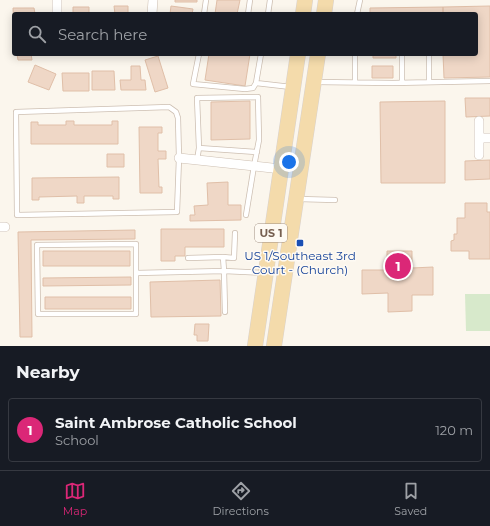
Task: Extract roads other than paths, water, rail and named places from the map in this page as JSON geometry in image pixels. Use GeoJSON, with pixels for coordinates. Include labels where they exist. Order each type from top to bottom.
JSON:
{"type":"FeatureCollection","features":[{"type":"Feature","properties":{"kind":"main road"},"geometry":{"type":"LineString","coordinates":[[303,12],[306,0]]}},
{"type":"Feature","properties":{"kind":"main road"},"geometry":{"type":"LineString","coordinates":[[324,12],[326,0]]}},
{"type":"Feature","properties":{"kind":"main road","name":"US 1"},"geometry":{"type":"LineString","coordinates":[[254,346],[298,56]]}},
{"type":"Feature","properties":{"kind":"main road","name":"US 1"},"geometry":{"type":"LineString","coordinates":[[274,346],[318,56]]}},
{"type":"Feature","properties":{"kind":"main road"},"geometry":{"type":"LineString","coordinates":[[286,134],[290,153],[295,164],[300,170]]}},
{"type":"Feature","properties":{"kind":"main road"},"geometry":{"type":"LineString","coordinates":[[281,169],[288,180],[296,199]]}},
{"type":"Feature","properties":{"kind":"street"},"geometry":{"type":"LineString","coordinates":[[57,0],[57,12]]}},
{"type":"Feature","properties":{"kind":"street"},"geometry":{"type":"LineString","coordinates":[[152,12],[154,0]]}},
{"type":"Feature","properties":{"kind":"street"},"geometry":{"type":"LineString","coordinates":[[479,121],[479,155]]}},
{"type":"Feature","properties":{"kind":"street"},"geometry":{"type":"LineString","coordinates":[[479,138],[490,138]]}},
{"type":"Feature","properties":{"kind":"street"},"geometry":{"type":"LineString","coordinates":[[179,158],[281,169]]}},
{"type":"Feature","properties":{"kind":"lane"},"geometry":{"type":"LineString","coordinates":[[204,12],[206,0]]}},
{"type":"Feature","properties":{"kind":"lane"},"geometry":{"type":"LineString","coordinates":[[248,12],[250,0]]}},
{"type":"Feature","properties":{"kind":"lane"},"geometry":{"type":"LineString","coordinates":[[268,12],[270,0]]}},
{"type":"Feature","properties":{"kind":"lane"},"geometry":{"type":"LineString","coordinates":[[357,12],[360,0]]}},
{"type":"Feature","properties":{"kind":"lane"},"geometry":{"type":"LineString","coordinates":[[198,56],[193,84],[245,89],[252,88],[256,83],[261,56]]}},
{"type":"Feature","properties":{"kind":"lane"},"geometry":{"type":"LineString","coordinates":[[355,56],[355,82]]}},
{"type":"Feature","properties":{"kind":"lane"},"geometry":{"type":"LineString","coordinates":[[402,56],[402,83]]}},
{"type":"Feature","properties":{"kind":"lane"},"geometry":{"type":"LineString","coordinates":[[429,56],[429,82]]}},
{"type":"Feature","properties":{"kind":"lane"},"geometry":{"type":"LineString","coordinates":[[314,82],[402,83],[490,81]]}},
{"type":"Feature","properties":{"kind":"lane"},"geometry":{"type":"LineString","coordinates":[[256,83],[293,87]]}},
{"type":"Feature","properties":{"kind":"lane"},"geometry":{"type":"LineString","coordinates":[[197,160],[199,148],[197,98],[258,97],[259,140],[246,216]]}},
{"type":"Feature","properties":{"kind":"lane"},"geometry":{"type":"LineString","coordinates":[[168,108],[176,112],[179,158],[177,212],[17,215],[16,112],[168,108]]}},
{"type":"Feature","properties":{"kind":"lane"},"geometry":{"type":"LineString","coordinates":[[199,148],[256,152]]}},
{"type":"Feature","properties":{"kind":"lane"},"geometry":{"type":"LineString","coordinates":[[296,199],[335,200]]}},
{"type":"Feature","properties":{"kind":"lane"},"geometry":{"type":"LineString","coordinates":[[188,258],[234,258],[235,233]]}},
{"type":"Feature","properties":{"kind":"lane"},"geometry":{"type":"LineString","coordinates":[[136,244],[136,273],[136,314],[38,314],[37,245],[136,244]]}},
{"type":"Feature","properties":{"kind":"lane"},"geometry":{"type":"LineString","coordinates":[[223,257],[225,312]]}},
{"type":"Feature","properties":{"kind":"lane"},"geometry":{"type":"LineString","coordinates":[[136,273],[224,271],[265,273]]}},
{"type":"Feature","properties":{"kind":"place","name":"US 1/Southeast 3rd Court - (Church)"},"geometry":{"type":"Point","coordinates":[300,243]}},
{"type":"Feature","properties":{"kind":"place","name":"Saint Ambrose Catholic School"},"geometry":{"type":"Point","coordinates":[398,266]}}]}
